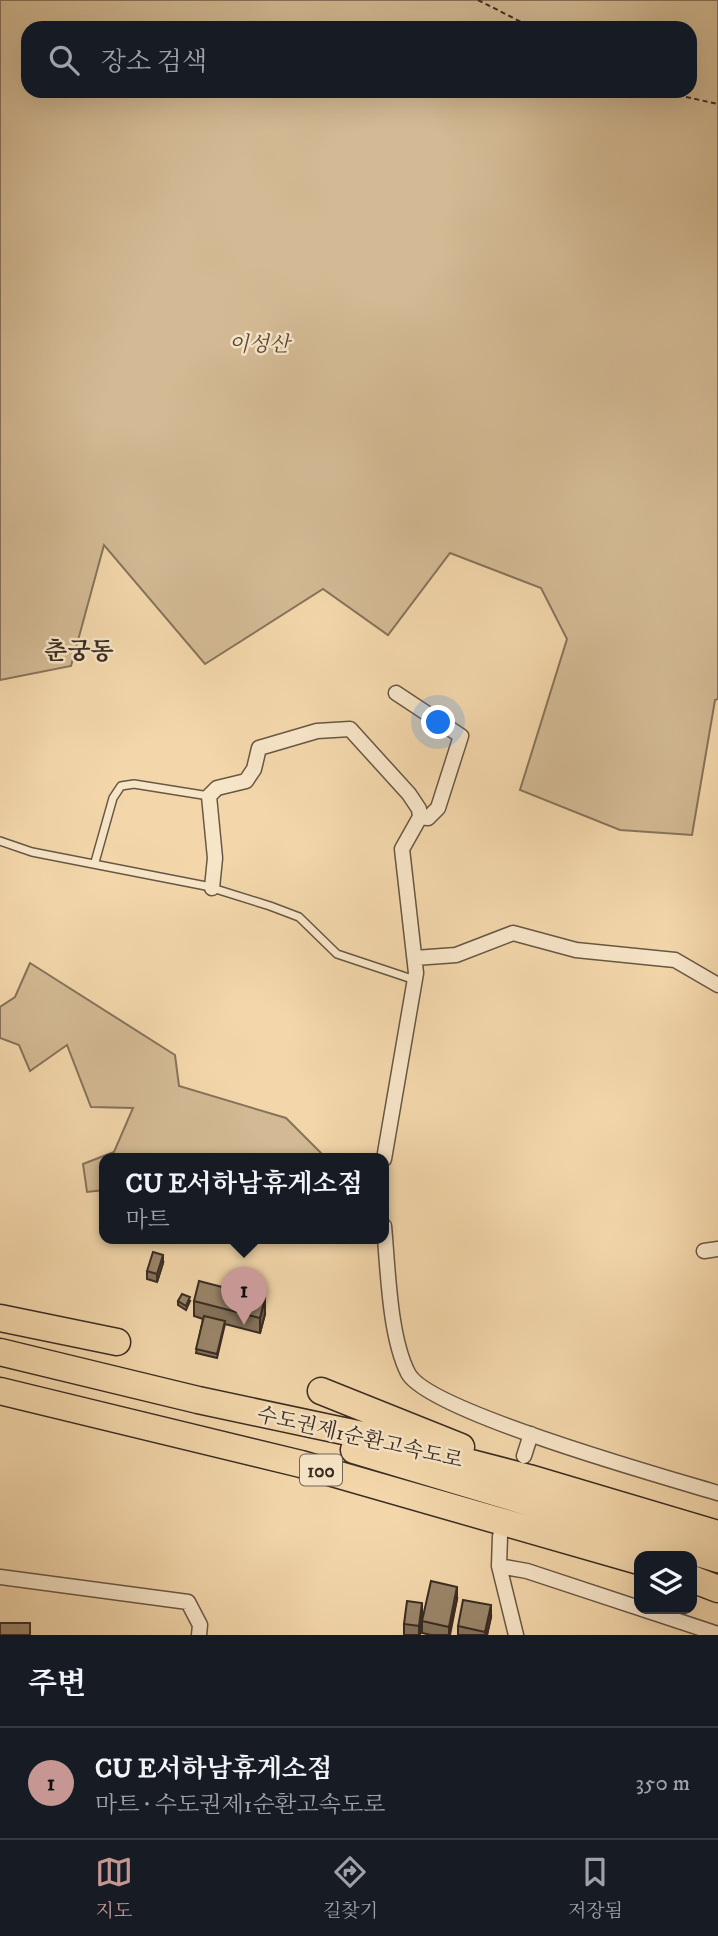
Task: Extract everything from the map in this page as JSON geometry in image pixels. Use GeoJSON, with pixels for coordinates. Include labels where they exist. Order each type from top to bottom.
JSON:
{"type":"FeatureCollection","features":[{"type":"Feature","properties":{"kind":"highway"},"geometry":{"type":"LineString","coordinates":[[0,1318],[117,1342]]}},
{"type":"Feature","properties":{"kind":"highway","name":"수도권제1순환고속도로"},"geometry":{"type":"LineString","coordinates":[[0,1352],[198,1400],[527,1467],[718,1534]]}},
{"type":"Feature","properties":{"kind":"highway","name":"수도권제1순환고속도로"},"geometry":{"type":"LineString","coordinates":[[0,1391],[301,1464],[634,1560]]}},
{"type":"Feature","properties":{"kind":"highway"},"geometry":{"type":"LineString","coordinates":[[321,1391],[449,1441],[527,1467]]}},
{"type":"Feature","properties":{"kind":"highway"},"geometry":{"type":"LineString","coordinates":[[198,1400],[366,1454],[718,1559]]}},
{"type":"Feature","properties":{"kind":"highway"},"geometry":{"type":"LineString","coordinates":[[697,1579],[718,1586]]}},
{"type":"Feature","properties":{"kind":"street"},"geometry":{"type":"LineString","coordinates":[[396,693],[461,736],[438,808],[428,818],[420,817]]}},
{"type":"Feature","properties":{"kind":"street"},"geometry":{"type":"LineString","coordinates":[[212,888],[215,859],[209,796],[217,788],[246,781],[254,769],[259,748],[285,738],[317,731],[349,729],[409,794],[419,809],[420,817],[402,849],[415,958],[415,980],[385,1153]]}},
{"type":"Feature","properties":{"kind":"street"},"geometry":{"type":"LineString","coordinates":[[415,958],[456,956],[513,933],[576,950],[676,960],[718,985]]}},
{"type":"Feature","properties":{"kind":"street"},"geometry":{"type":"LineString","coordinates":[[385,1244],[386,1268],[399,1344],[408,1374],[418,1385],[438,1396],[560,1446],[718,1493]]}},
{"type":"Feature","properties":{"kind":"street"},"geometry":{"type":"LineString","coordinates":[[527,1467],[531,1434]]}},
{"type":"Feature","properties":{"kind":"street"},"geometry":{"type":"LineString","coordinates":[[500,1536],[499,1566],[516,1635]]}},
{"type":"Feature","properties":{"kind":"street"},"geometry":{"type":"LineString","coordinates":[[499,1566],[527,1572],[718,1634]]}},
{"type":"Feature","properties":{"kind":"street"},"geometry":{"type":"LineString","coordinates":[[0,1577],[188,1602],[200,1625],[199,1635]]}},
{"type":"Feature","properties":{"kind":"lane"},"geometry":{"type":"LineString","coordinates":[[95,862],[113,798],[121,786],[134,784],[209,796]]}},
{"type":"Feature","properties":{"kind":"lane"},"geometry":{"type":"LineString","coordinates":[[0,841],[32,852],[95,862],[212,888],[299,916],[337,954],[415,980]]}},
{"type":"Feature","properties":{"kind":"path"},"geometry":{"type":"LineString","coordinates":[[478,0],[519,21]]}},
{"type":"Feature","properties":{"kind":"path"},"geometry":{"type":"LineString","coordinates":[[691,98],[718,104]]}},
{"type":"Feature","properties":{"kind":"green space","name":"이성산"},"geometry":{"type":"Polygon","coordinates":[[[0,0],[718,0],[718,699],[715,700],[692,835],[620,830],[520,790],[567,639],[541,588],[450,553],[388,635],[323,589],[205,664],[104,545],[71,666],[0,680],[0,0]]]}},
{"type":"Feature","properties":{"kind":"green space"},"geometry":{"type":"Polygon","coordinates":[[[30,963],[175,1055],[179,1086],[286,1118],[321,1153],[111,1153],[133,1108],[91,1107],[67,1045],[30,1071],[19,1045],[0,1038],[0,1007],[15,997],[30,963]]]}},
{"type":"Feature","properties":{"kind":"green space"},"geometry":{"type":"Polygon","coordinates":[[[99,1158],[99,1191],[87,1192],[83,1164],[99,1158]]]}},
{"type":"Feature","properties":{"kind":"building"},"geometry":{"type":"Polygon","coordinates":[[[153,1252],[163,1255],[157,1274],[147,1271],[153,1252]]]}},
{"type":"Feature","properties":{"kind":"building"},"geometry":{"type":"Polygon","coordinates":[[[199,1281],[265,1298],[260,1318],[194,1301],[199,1281]]]}},
{"type":"Feature","properties":{"kind":"building"},"geometry":{"type":"Polygon","coordinates":[[[182,1294],[190,1297],[186,1306],[178,1301],[182,1294]]]}},
{"type":"Feature","properties":{"kind":"building"},"geometry":{"type":"Polygon","coordinates":[[[204,1316],[225,1321],[217,1354],[196,1349],[204,1316]]]}},
{"type":"Feature","properties":{"kind":"building"},"geometry":{"type":"Polygon","coordinates":[[[431,1581],[457,1587],[449,1627],[422,1621],[431,1581]]]}},
{"type":"Feature","properties":{"kind":"building"},"geometry":{"type":"Polygon","coordinates":[[[463,1600],[491,1605],[485,1632],[458,1626],[463,1600]]]}},
{"type":"Feature","properties":{"kind":"building"},"geometry":{"type":"Polygon","coordinates":[[[407,1601],[422,1603],[419,1626],[404,1624],[407,1601]]]}},
{"type":"Feature","properties":{"kind":"building"},"geometry":{"type":"Polygon","coordinates":[[[0,1623],[30,1623],[30,1635],[0,1635],[0,1623]]]}},
{"type":"Feature","properties":{"kind":"place","name":"CU E서하남휴게소점"},"geometry":{"type":"Point","coordinates":[244,1325]}},
{"type":"Feature","properties":{"kind":"district","name":"춘궁동"},"geometry":{"type":"Point","coordinates":[79,651]}}]}
